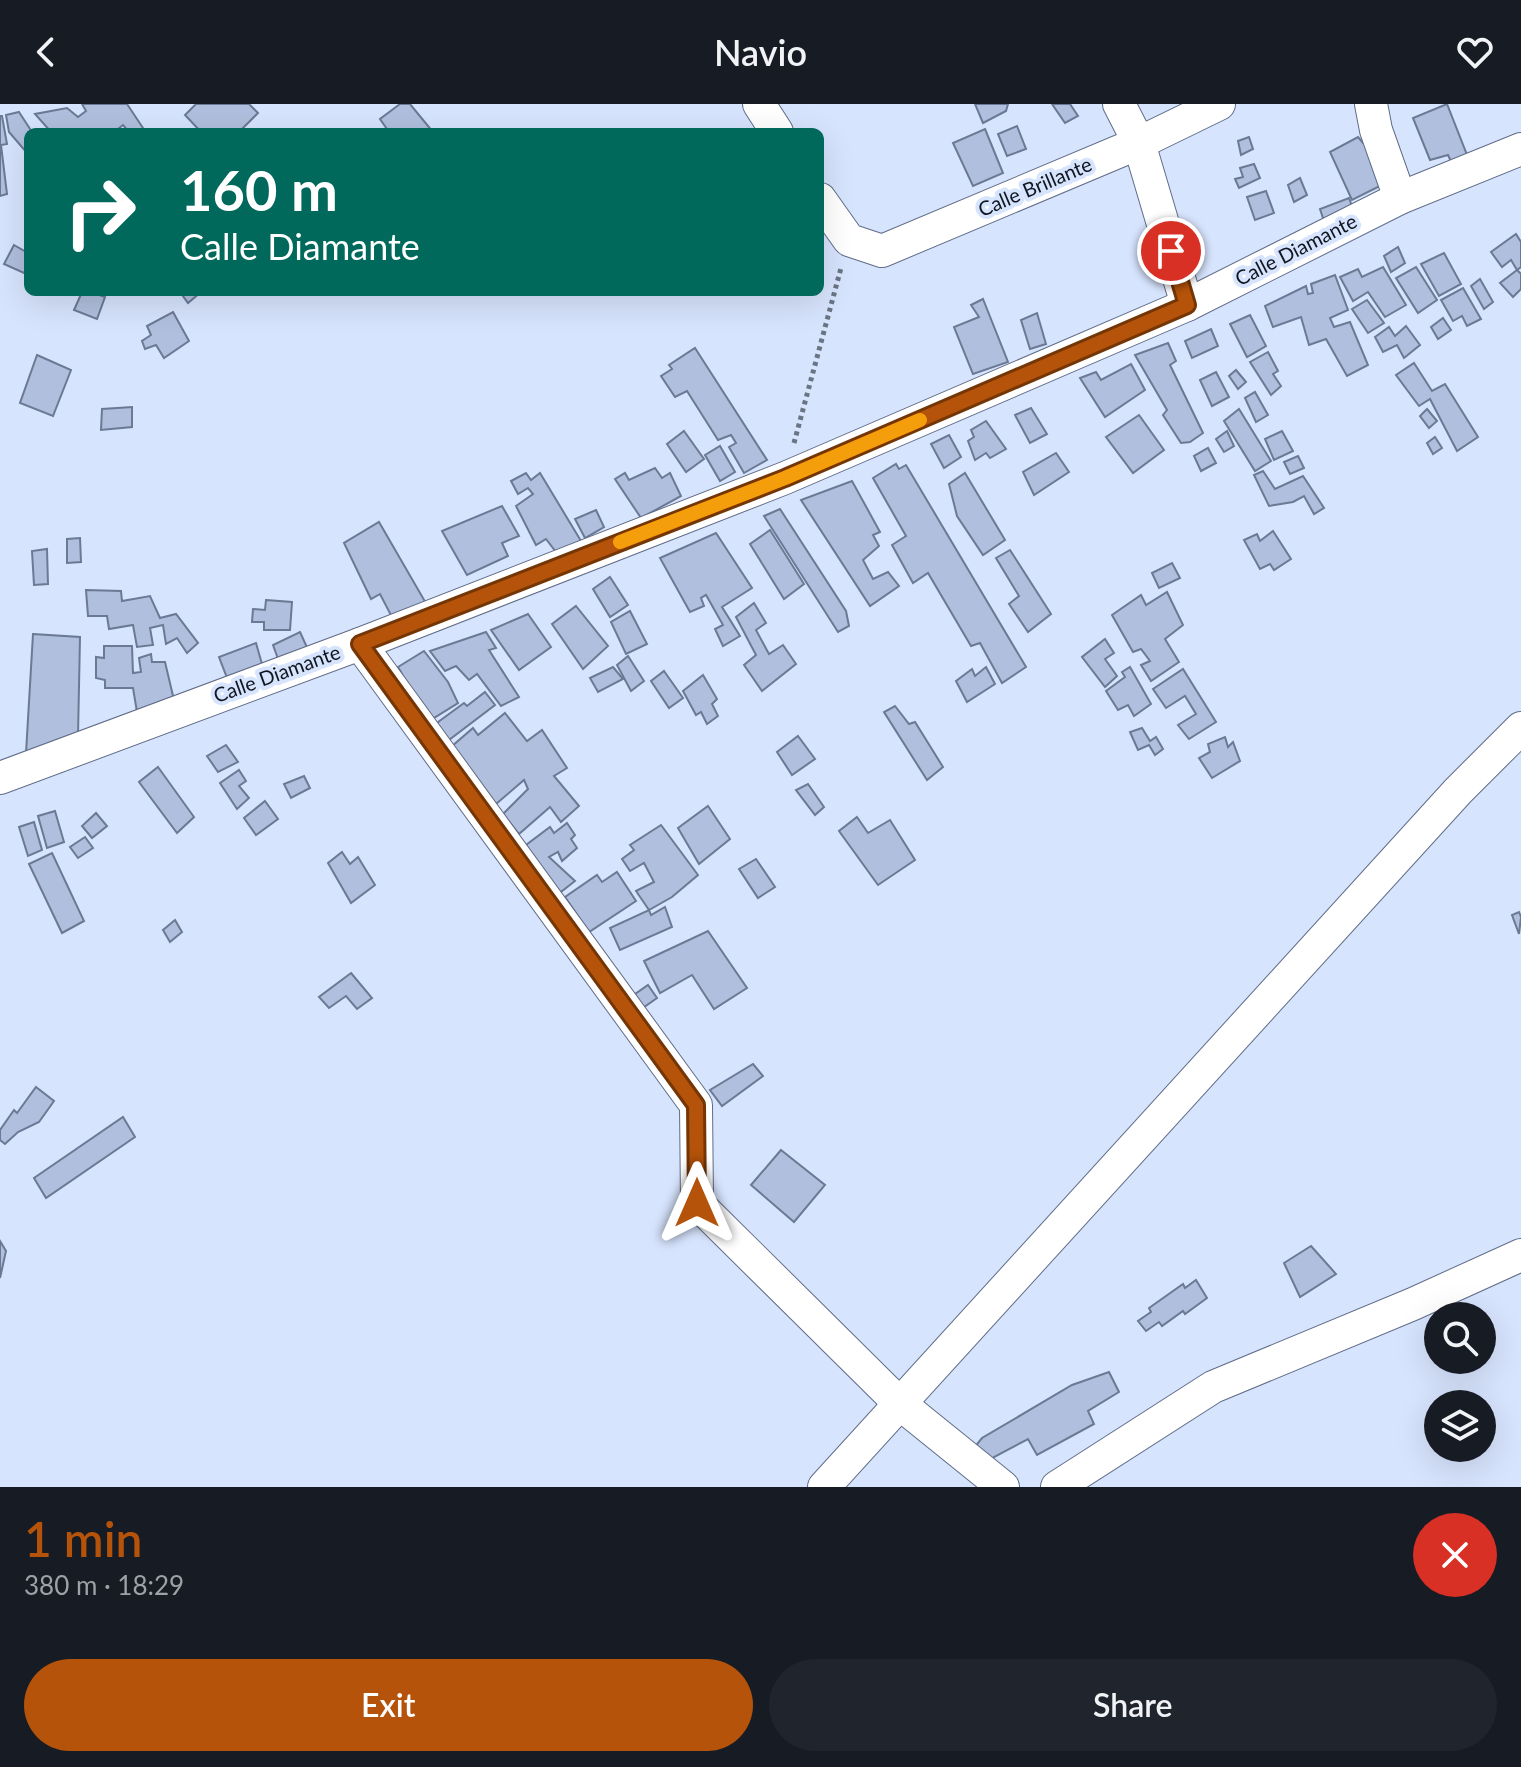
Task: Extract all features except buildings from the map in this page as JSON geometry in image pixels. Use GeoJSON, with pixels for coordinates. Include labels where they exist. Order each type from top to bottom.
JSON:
{"type":"FeatureCollection","features":[{"type":"Feature","properties":{"kind":"street"},"geometry":{"type":"LineString","coordinates":[[759,104],[774,128]]}},
{"type":"Feature","properties":{"kind":"street"},"geometry":{"type":"LineString","coordinates":[[1119,104],[1139,143],[1187,305]]}},
{"type":"Feature","properties":{"kind":"street","name":"Calle Brillante"},"geometry":{"type":"LineString","coordinates":[[849,240],[882,251],[1139,143],[1219,104]]}},
{"type":"Feature","properties":{"kind":"street"},"geometry":{"type":"LineString","coordinates":[[1371,104],[1376,130],[1400,198]]}},
{"type":"Feature","properties":{"kind":"street","name":"Calle Diamante"},"geometry":{"type":"LineString","coordinates":[[0,778],[360,644],[785,478],[1187,305],[1400,198],[1521,149]]}},
{"type":"Feature","properties":{"kind":"street"},"geometry":{"type":"LineString","coordinates":[[824,205],[849,240]]}},
{"type":"Feature","properties":{"kind":"street"},"geometry":{"type":"LineString","coordinates":[[360,644],[696,1105],[697,1203],[899,1403],[1003,1487]]}},
{"type":"Feature","properties":{"kind":"street"},"geometry":{"type":"LineString","coordinates":[[824,1487],[1447,802],[1521,728]]}},
{"type":"Feature","properties":{"kind":"street"},"geometry":{"type":"LineString","coordinates":[[1057,1487],[1213,1387],[1413,1304],[1521,1255]]}},
{"type":"Feature","properties":{"kind":"path"},"geometry":{"type":"LineString","coordinates":[[785,478],[849,240]]}},
{"type":"Feature","properties":{"kind":"slow traffic"},"geometry":{"type":"LineString","coordinates":[[620,542],[785,478],[920,420]]}},
{"type":"Feature","properties":{"kind":"route"},"geometry":{"type":"LineString","coordinates":[[697,1203],[696,1105],[360,644],[785,478],[1187,305],[1171,251]]}}]}
